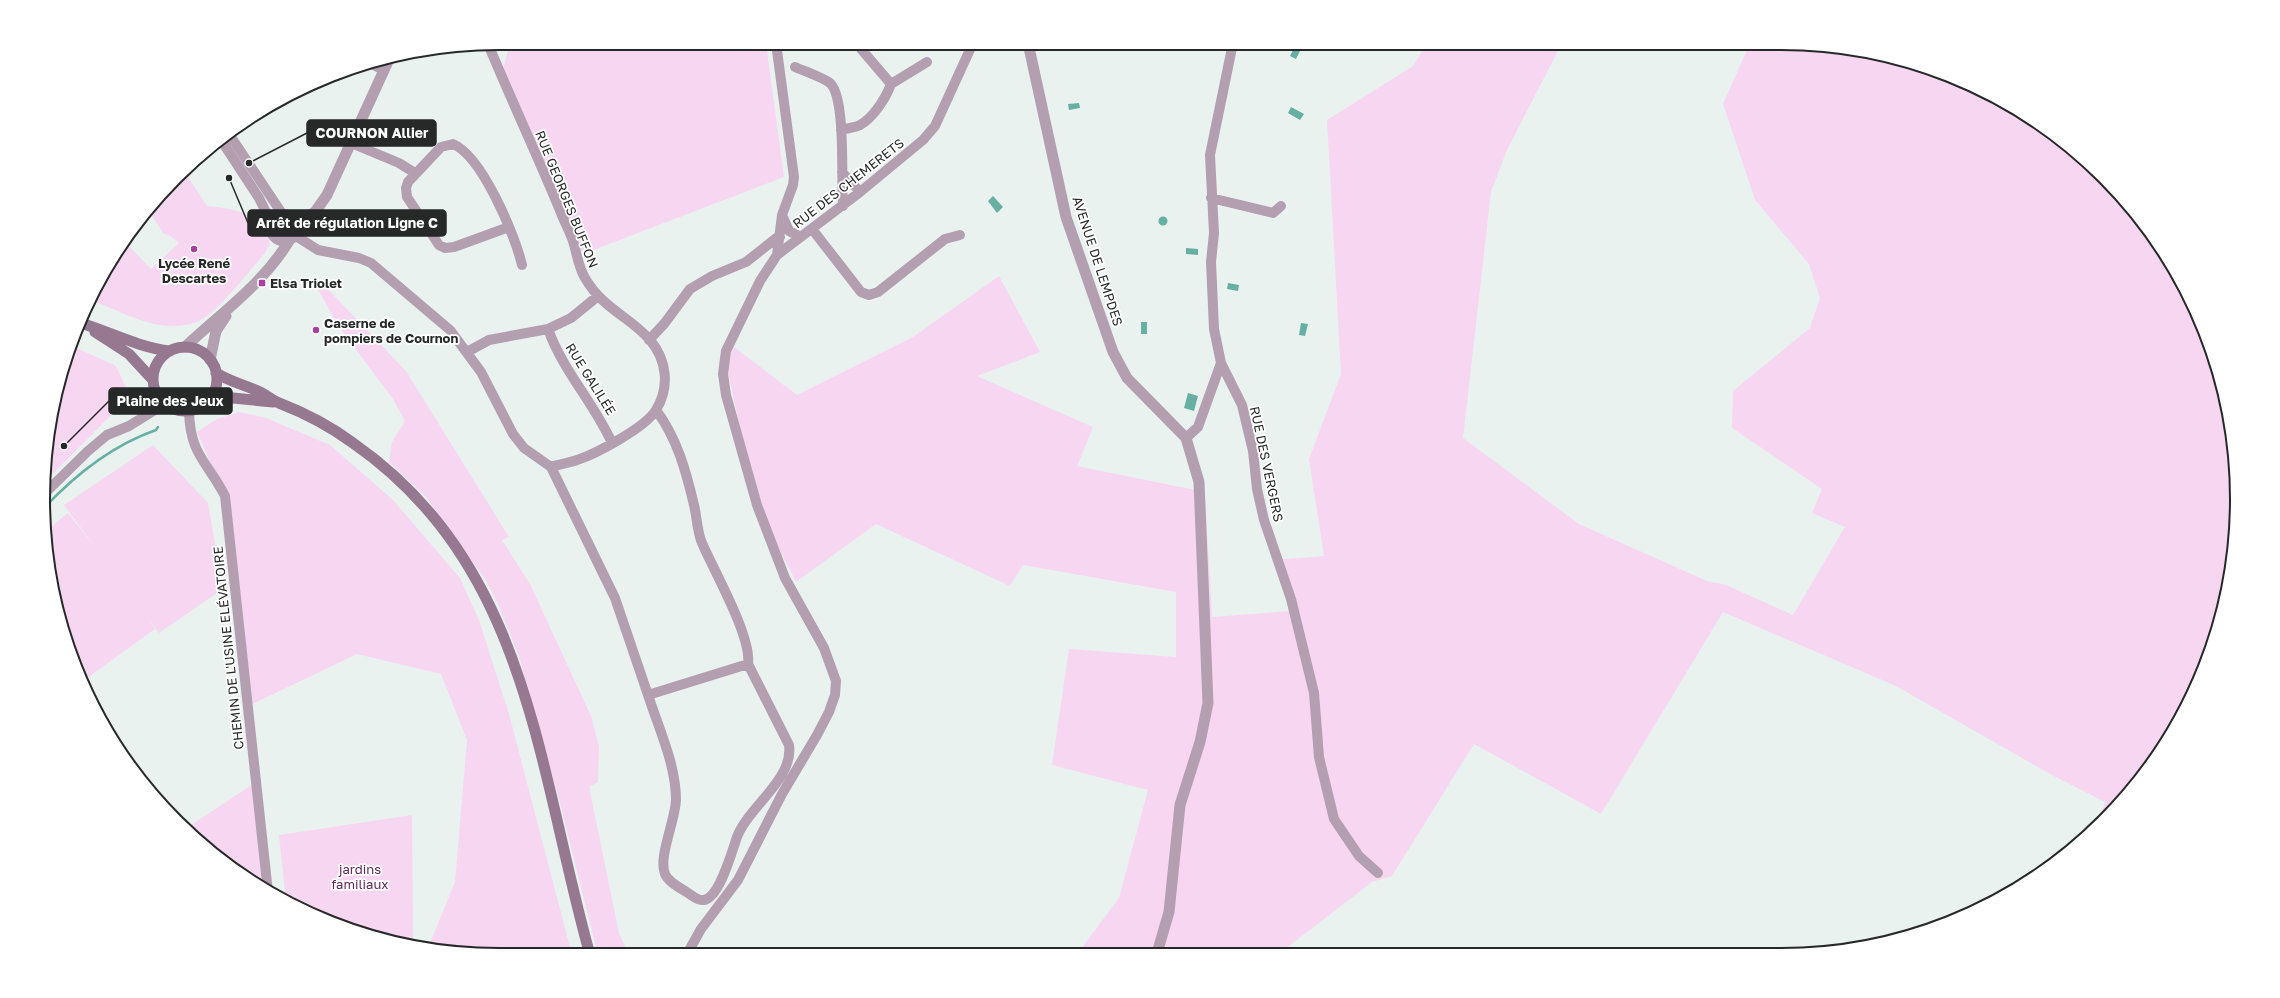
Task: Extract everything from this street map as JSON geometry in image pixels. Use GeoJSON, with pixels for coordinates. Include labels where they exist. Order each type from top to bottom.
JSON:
{"type":"FeatureCollection","features":[{"type":"Feature","properties":{"kind":"main road"},"geometry":{"type":"LineString","coordinates":[[85,324],[129,339],[150,349],[170,351],[185,347],[196,349],[210,360],[216,373],[215,389],[210,399],[201,407],[189,411],[178,411],[168,407],[157,396],[152,380],[129,354],[85,325]]}},
{"type":"Feature","properties":{"kind":"main road"},"geometry":{"type":"LineString","coordinates":[[152,380],[157,363],[170,351]]}},
{"type":"Feature","properties":{"kind":"main road"},"geometry":{"type":"LineString","coordinates":[[216,373],[233,383],[260,392],[277,402],[294,408],[332,428],[354,443],[395,477],[445,532],[486,595],[507,640],[527,700],[588,948]]}},
{"type":"Feature","properties":{"kind":"main road"},"geometry":{"type":"LineString","coordinates":[[210,399],[233,398],[277,402]]}},
{"type":"Feature","properties":{"kind":"street","name":"RUE GEORGES BUFFON"},"geometry":{"type":"LineString","coordinates":[[491,50],[539,159],[573,242],[577,261],[585,278],[598,296],[649,340],[662,359],[665,370],[664,386],[656,410],[648,419],[612,443],[578,460],[551,467]]}},
{"type":"Feature","properties":{"kind":"street"},"geometry":{"type":"LineString","coordinates":[[777,50],[794,177],[794,185],[782,215],[777,255]]}},
{"type":"Feature","properties":{"kind":"street"},"geometry":{"type":"LineString","coordinates":[[862,50],[892,84]]}},
{"type":"Feature","properties":{"kind":"street","name":"RUE DES CHEMERETS"},"geometry":{"type":"LineString","coordinates":[[691,948],[702,929],[738,880],[782,794],[817,735],[829,712],[835,695],[836,681],[824,648],[785,578],[757,506],[726,394],[723,361],[730,338],[760,280],[777,255],[843,206],[923,140],[935,126],[970,50]]}},
{"type":"Feature","properties":{"kind":"street","name":"AVENUE DE LEMPDES"},"geometry":{"type":"LineString","coordinates":[[1030,50],[1066,217],[1113,352],[1127,378],[1186,438]]}},
{"type":"Feature","properties":{"kind":"street","name":"RUE DES VERGERS"},"geometry":{"type":"LineString","coordinates":[[1232,50],[1210,155],[1211,198],[1214,233],[1212,262],[1214,329],[1221,363],[1242,405],[1254,451],[1257,489],[1264,520],[1293,606],[1314,693],[1319,757],[1334,819],[1359,856],[1378,873]]}},
{"type":"Feature","properties":{"kind":"street"},"geometry":{"type":"LineString","coordinates":[[841,130],[859,126],[886,97],[892,84],[927,62]]}},
{"type":"Feature","properties":{"kind":"street"},"geometry":{"type":"LineString","coordinates":[[297,223],[309,216],[321,204],[351,143],[387,64]]}},
{"type":"Feature","properties":{"kind":"street"},"geometry":{"type":"LineString","coordinates":[[377,67],[384,70]]}},
{"type":"Feature","properties":{"kind":"street"},"geometry":{"type":"LineString","coordinates":[[795,67],[830,83],[835,91],[841,130],[843,206]]}},
{"type":"Feature","properties":{"kind":"street"},"geometry":{"type":"LineString","coordinates":[[232,139],[283,215]]}},
{"type":"Feature","properties":{"kind":"street"},"geometry":{"type":"LineString","coordinates":[[351,143],[399,163],[415,173]]}},
{"type":"Feature","properties":{"kind":"street"},"geometry":{"type":"LineString","coordinates":[[509,227],[454,247],[445,248],[439,245],[407,197],[406,188],[408,182],[441,147],[453,144],[460,146],[492,190],[501,207],[517,242],[522,265]]}},
{"type":"Feature","properties":{"kind":"street"},"geometry":{"type":"LineString","coordinates":[[224,145],[259,198],[272,224],[272,234],[277,240]]}},
{"type":"Feature","properties":{"kind":"street"},"geometry":{"type":"LineString","coordinates":[[842,172],[860,192]]}},
{"type":"Feature","properties":{"kind":"street"},"geometry":{"type":"LineString","coordinates":[[1211,198],[1273,213],[1281,206]]}},
{"type":"Feature","properties":{"kind":"street"},"geometry":{"type":"LineString","coordinates":[[210,360],[216,331],[235,304],[270,265],[279,258],[298,230],[297,223],[291,217],[283,215],[276,218],[272,224]]}},
{"type":"Feature","properties":{"kind":"street"},"geometry":{"type":"LineString","coordinates":[[782,215],[789,231],[801,237]]}},
{"type":"Feature","properties":{"kind":"street"},"geometry":{"type":"LineString","coordinates":[[812,229],[861,292],[869,295],[878,292],[945,239],[960,235]]}},
{"type":"Feature","properties":{"kind":"street"},"geometry":{"type":"LineString","coordinates":[[779,236],[788,246]]}},
{"type":"Feature","properties":{"kind":"street"},"geometry":{"type":"LineString","coordinates":[[649,340],[664,324],[690,289],[712,276],[746,262],[779,236]]}},
{"type":"Feature","properties":{"kind":"street"},"geometry":{"type":"LineString","coordinates":[[277,240],[292,238],[318,250],[359,258],[371,262],[450,330],[467,352],[490,388],[513,434],[524,448],[551,467],[615,598],[668,755],[676,800],[673,824],[664,854],[665,874],[669,880],[698,900],[705,900],[711,896],[724,874],[745,820],[770,791],[787,763],[790,753],[789,745],[748,664],[750,654],[742,632],[701,541],[680,453],[666,423],[656,410]]}},
{"type":"Feature","properties":{"kind":"street"},"geometry":{"type":"LineString","coordinates":[[270,265],[277,240]]}},
{"type":"Feature","properties":{"kind":"street"},"geometry":{"type":"LineString","coordinates":[[467,352],[489,340],[548,329],[571,318],[598,296]]}},
{"type":"Feature","properties":{"kind":"street"},"geometry":{"type":"LineString","coordinates":[[185,347],[235,304]]}},
{"type":"Feature","properties":{"kind":"street","name":"RUE GALILÉE"},"geometry":{"type":"LineString","coordinates":[[548,329],[560,359],[591,403],[612,443]]}},
{"type":"Feature","properties":{"kind":"street"},"geometry":{"type":"LineString","coordinates":[[1158,948],[1169,912],[1180,805],[1200,742],[1208,703],[1199,482],[1186,438],[1198,427],[1221,363]]}},
{"type":"Feature","properties":{"kind":"street"},"geometry":{"type":"LineString","coordinates":[[50,488],[88,451],[107,435],[129,426],[158,408],[168,407]]}},
{"type":"Feature","properties":{"kind":"street","name":"CHEMIN DE L'USINE ELÉVATOIRE"},"geometry":{"type":"LineString","coordinates":[[189,411],[189,430],[195,448],[225,496],[267,883]]}},
{"type":"Feature","properties":{"kind":"street"},"geometry":{"type":"LineString","coordinates":[[648,695],[748,664]]}},
{"type":"Feature","properties":{"kind":"green space"},"geometry":{"type":"Polygon","coordinates":[[[508,50],[767,50],[784,177],[583,254],[503,69],[508,50]]]}},
{"type":"Feature","properties":{"kind":"green space"},"geometry":{"type":"Polygon","coordinates":[[[1423,50],[1558,50],[1507,150],[1491,192],[1463,438],[1579,524],[1707,581],[1726,585],[1793,615],[1845,527],[1812,513],[1822,489],[1732,428],[1733,391],[1810,328],[1820,298],[1809,264],[1755,200],[1723,104],[1747,50],[1810,51],[1840,54],[1897,65],[1953,84],[2006,110],[2054,143],[2077,161],[2119,203],[2154,250],[2170,275],[2184,300],[2196,327],[2215,383],[2221,411],[2226,440],[2230,499],[2226,558],[2221,587],[2215,615],[2196,671],[2170,724],[2154,748],[2119,795],[2102,812],[2105,802],[2050,774],[1896,686],[1723,612],[1601,814],[1474,744],[1392,876],[1372,882],[1286,948],[1082,948],[1119,898],[1148,790],[1052,765],[1069,649],[1176,657],[1176,592],[1023,565],[1010,586],[876,524],[796,582],[771,533],[742,438],[726,362],[734,347],[797,395],[913,337],[999,276],[1040,352],[977,376],[1093,427],[1077,466],[1205,492],[1212,617],[1290,611],[1274,560],[1324,556],[1309,459],[1341,374],[1327,120],[1413,66],[1423,50]]]}},
{"type":"Feature","properties":{"kind":"green space","name":"Lycée René Descartes"},"geometry":{"type":"Polygon","coordinates":[[[188,176],[207,206],[222,207],[251,217],[265,230],[270,244],[265,253],[219,306],[204,318],[194,323],[171,326],[153,324],[95,302],[110,274],[129,246],[151,269],[179,243],[169,235],[164,234],[151,215],[161,203],[188,176]]]}},
{"type":"Feature","properties":{"kind":"green space"},"geometry":{"type":"Polygon","coordinates":[[[324,285],[406,371],[509,537],[502,540],[530,584],[591,716],[599,746],[598,782],[589,787],[619,933],[626,948],[596,948],[559,799],[519,656],[497,602],[485,579],[426,497],[389,462],[392,442],[405,421],[393,399],[339,327],[316,286],[324,285]]]}},
{"type":"Feature","properties":{"kind":"green space"},"geometry":{"type":"Polygon","coordinates":[[[77,348],[116,366],[130,396],[51,476],[54,440],[59,411],[65,383],[77,348]]]}},
{"type":"Feature","properties":{"kind":"green space"},"geometry":{"type":"Polygon","coordinates":[[[239,412],[266,418],[330,445],[393,500],[460,578],[479,620],[509,714],[570,948],[470,947],[430,942],[455,882],[467,740],[441,674],[357,654],[248,706],[225,496],[197,432],[217,419],[239,412]]]}},
{"type":"Feature","properties":{"kind":"green space"},"geometry":{"type":"Polygon","coordinates":[[[153,445],[208,503],[223,589],[159,633],[148,618],[155,629],[87,678],[65,615],[54,558],[51,527],[68,513],[95,547],[64,505],[153,445]]]}},
{"type":"Feature","properties":{"kind":"green space"},"geometry":{"type":"Polygon","coordinates":[[[253,784],[261,880],[226,855],[203,837],[191,825],[253,784]]]}},
{"type":"Feature","properties":{"kind":"green space","name":"jardins familiaux"},"geometry":{"type":"Polygon","coordinates":[[[412,815],[413,939],[383,933],[355,924],[327,914],[285,894],[279,835],[412,815]]]}},
{"type":"Feature","properties":{"kind":"shaded area"},"geometry":{"type":"Polygon","coordinates":[[[1293,50],[1300,50],[1296,59],[1290,56],[1293,50]]]}},
{"type":"Feature","properties":{"kind":"shaded area"},"geometry":{"type":"Polygon","coordinates":[[[1079,103],[1080,108],[1069,110],[1068,104],[1079,103]]]}},
{"type":"Feature","properties":{"kind":"shaded area"},"geometry":{"type":"Polygon","coordinates":[[[1291,107],[1304,114],[1300,120],[1288,113],[1291,107]]]}},
{"type":"Feature","properties":{"kind":"shaded area"},"geometry":{"type":"Polygon","coordinates":[[[993,196],[1003,207],[997,213],[988,201],[993,196]]]}},
{"type":"Feature","properties":{"kind":"shaded area"},"geometry":{"type":"Polygon","coordinates":[[[1161,217],[1165,217],[1167,221],[1165,225],[1161,225],[1159,223],[1159,219],[1161,217]]]}},
{"type":"Feature","properties":{"kind":"shaded area"},"geometry":{"type":"Polygon","coordinates":[[[1186,248],[1198,249],[1198,255],[1186,254],[1186,248]]]}},
{"type":"Feature","properties":{"kind":"shaded area"},"geometry":{"type":"Polygon","coordinates":[[[1228,283],[1239,285],[1238,291],[1227,289],[1228,283]]]}},
{"type":"Feature","properties":{"kind":"shaded area"},"geometry":{"type":"Polygon","coordinates":[[[1141,322],[1147,322],[1147,334],[1141,334],[1141,322]]]}},
{"type":"Feature","properties":{"kind":"shaded area"},"geometry":{"type":"Polygon","coordinates":[[[1301,323],[1308,324],[1305,336],[1299,335],[1301,323]]]}},
{"type":"Feature","properties":{"kind":"shaded area"},"geometry":{"type":"Polygon","coordinates":[[[1188,393],[1198,396],[1194,411],[1184,408],[1188,393]]]}},
{"type":"Feature","properties":{"kind":"waterway"},"geometry":{"type":"LineString","coordinates":[[50,502],[96,462],[125,444],[156,430],[158,427]]}},
{"type":"Feature","properties":{"kind":"place","name":"COURNON Allier"},"geometry":{"type":"Point","coordinates":[249,163]}},
{"type":"Feature","properties":{"kind":"place","name":"Arrêt de régulation Ligne C"},"geometry":{"type":"Point","coordinates":[229,178]}},
{"type":"Feature","properties":{"kind":"place","name":"Lycée René Descartes"},"geometry":{"type":"Point","coordinates":[194,249]}},
{"type":"Feature","properties":{"kind":"place","name":"Elsa Triolet"},"geometry":{"type":"Point","coordinates":[262,283]}},
{"type":"Feature","properties":{"kind":"place","name":"Caserne de pompiers de Cournon"},"geometry":{"type":"Point","coordinates":[316,330]}},
{"type":"Feature","properties":{"kind":"place","name":"Plaine des Jeux"},"geometry":{"type":"Point","coordinates":[64,446]}}]}
